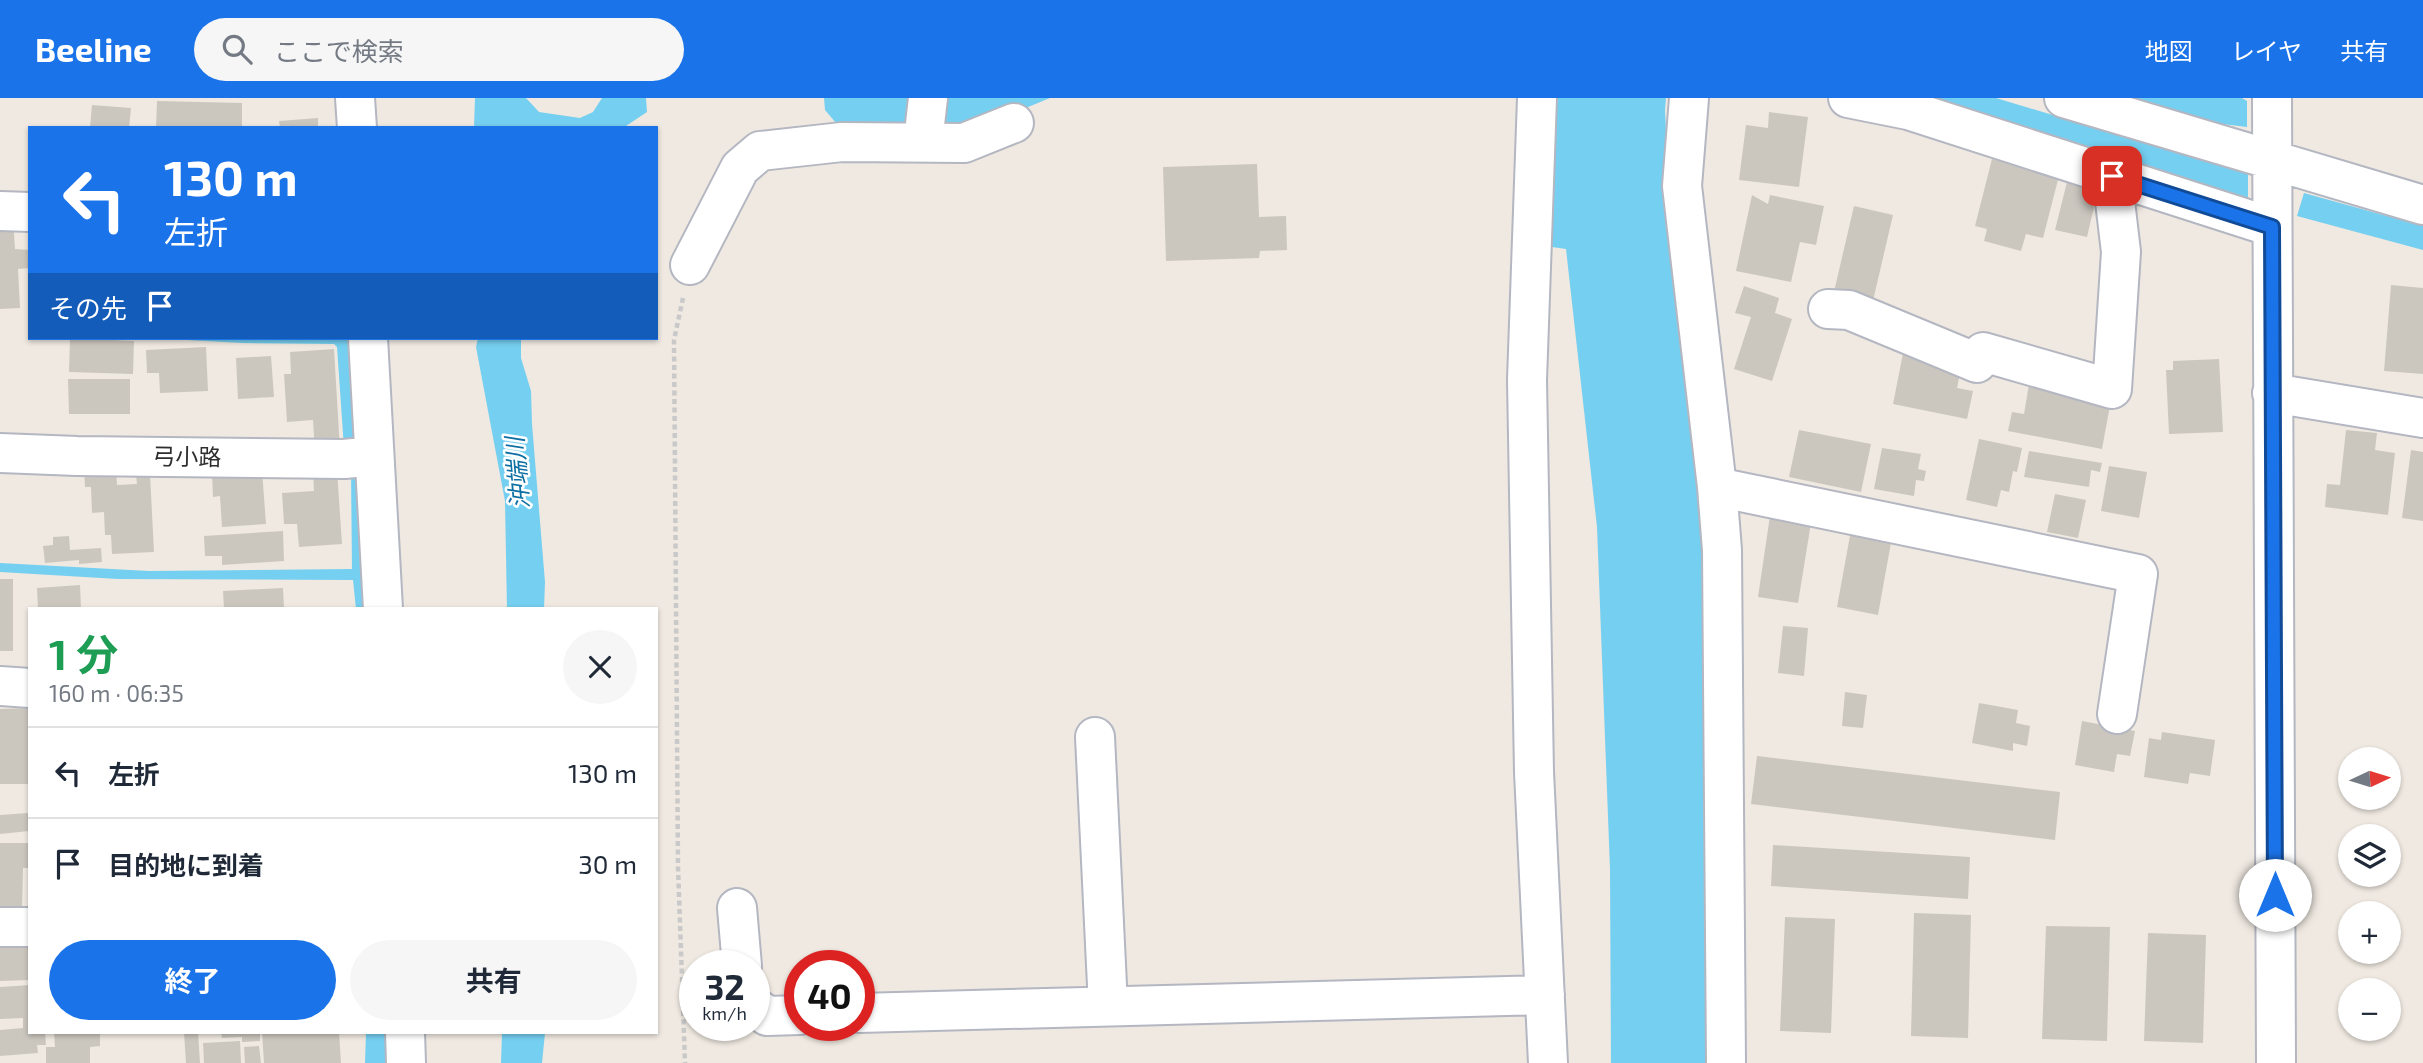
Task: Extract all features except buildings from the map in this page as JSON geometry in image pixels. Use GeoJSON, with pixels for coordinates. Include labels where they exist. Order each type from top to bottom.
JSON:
{"type":"FeatureCollection","features":[{"type":"Feature","properties":{"kind":"street"},"geometry":{"type":"LineString","coordinates":[[355,98],[356,126]]}},
{"type":"Feature","properties":{"kind":"street"},"geometry":{"type":"LineString","coordinates":[[1537,98],[1527,380],[1534,772],[1548,1063]]}},
{"type":"Feature","properties":{"kind":"street"},"geometry":{"type":"LineString","coordinates":[[1689,98],[1682,186],[1722,550],[1726,1063]]}},
{"type":"Feature","properties":{"kind":"street"},"geometry":{"type":"LineString","coordinates":[[1849,98],[1911,104],[2112,176],[2272,227]]}},
{"type":"Feature","properties":{"kind":"street"},"geometry":{"type":"LineString","coordinates":[[2064,98],[2272,169],[2423,205]]}},
{"type":"Feature","properties":{"kind":"street"},"geometry":{"type":"LineString","coordinates":[[2272,98],[2276,1063]]}},
{"type":"Feature","properties":{"kind":"street"},"geometry":{"type":"LineString","coordinates":[[690,265],[740,168],[760,151],[842,142],[925,124],[964,142],[1014,123]]}},
{"type":"Feature","properties":{"kind":"street"},"geometry":{"type":"LineString","coordinates":[[1828,309],[1850,310],[1978,363],[1983,352],[2112,389],[2121,252],[2112,176]]}},
{"type":"Feature","properties":{"kind":"street"},"geometry":{"type":"LineString","coordinates":[[0,211],[28,212]]}},
{"type":"Feature","properties":{"kind":"street"},"geometry":{"type":"LineString","coordinates":[[368,340],[360,458],[383,607]]}},
{"type":"Feature","properties":{"kind":"street"},"geometry":{"type":"LineString","coordinates":[[2273,393],[2423,418]]}},
{"type":"Feature","properties":{"kind":"street","name":"弓小路"},"geometry":{"type":"LineString","coordinates":[[0,453],[360,458]]}},
{"type":"Feature","properties":{"kind":"street"},"geometry":{"type":"LineString","coordinates":[[1717,487],[2138,573],[2117,714]]}},
{"type":"Feature","properties":{"kind":"street"},"geometry":{"type":"LineString","coordinates":[[0,686],[28,688]]}},
{"type":"Feature","properties":{"kind":"street"},"geometry":{"type":"LineString","coordinates":[[1095,737],[1108,1006]]}},
{"type":"Feature","properties":{"kind":"street"},"geometry":{"type":"LineString","coordinates":[[737,908],[741,950]]}},
{"type":"Feature","properties":{"kind":"street"},"geometry":{"type":"LineString","coordinates":[[0,927],[28,927]]}},
{"type":"Feature","properties":{"kind":"street"},"geometry":{"type":"LineString","coordinates":[[875,1013],[1545,995]]}},
{"type":"Feature","properties":{"kind":"street"},"geometry":{"type":"LineString","coordinates":[[405,1034],[406,1063]]}},
{"type":"Feature","properties":{"kind":"path"},"geometry":{"type":"LineString","coordinates":[[685,1063],[678,867],[674,340],[690,265]]}},
{"type":"Feature","properties":{"kind":"water"},"geometry":{"type":"Polygon","coordinates":[[[475,98],[526,98],[539,112],[580,118],[593,112],[602,98],[646,98],[647,112],[626,126],[474,126],[475,98]]]}},
{"type":"Feature","properties":{"kind":"water"},"geometry":{"type":"Polygon","coordinates":[[[824,98],[1050,98],[984,125],[935,128],[836,123],[825,110],[824,98]]]}},
{"type":"Feature","properties":{"kind":"water"},"geometry":{"type":"Polygon","coordinates":[[[1556,98],[1666,98],[1672,240],[1704,474],[1709,859],[1706,1063],[1611,1063],[1610,869],[1597,527],[1566,249],[1552,247],[1556,98]]]}},
{"type":"Feature","properties":{"kind":"water"},"geometry":{"type":"Polygon","coordinates":[[[1939,98],[1996,98],[2248,174],[2248,202],[1938,103],[1939,98]]]}},
{"type":"Feature","properties":{"kind":"water"},"geometry":{"type":"Polygon","coordinates":[[[2130,98],[2242,98],[2247,101],[2247,127],[2198,121],[2130,98]]]}},
{"type":"Feature","properties":{"kind":"water"},"geometry":{"type":"Polygon","coordinates":[[[2304,193],[2423,226],[2423,250],[2297,216],[2304,193]]]}},
{"type":"Feature","properties":{"kind":"water"},"geometry":{"type":"Polygon","coordinates":[[[187,340],[352,340],[371,607],[356,607],[353,580],[118,579],[0,572],[0,563],[149,571],[352,569],[351,472],[344,448],[337,347],[334,344],[187,340]]]}},
{"type":"Feature","properties":{"kind":"water","name":"沖端川"},"geometry":{"type":"Polygon","coordinates":[[[478,340],[521,340],[521,358],[531,391],[545,582],[544,607],[507,607],[505,501],[476,347],[478,340]]]}},
{"type":"Feature","properties":{"kind":"water"},"geometry":{"type":"Polygon","coordinates":[[[366,1034],[386,1034],[386,1063],[365,1063],[366,1034]]]}},
{"type":"Feature","properties":{"kind":"water"},"geometry":{"type":"Polygon","coordinates":[[[502,1034],[545,1034],[542,1063],[501,1063],[502,1034]]]}},
{"type":"Feature","properties":{"kind":"route"},"geometry":{"type":"LineString","coordinates":[[2112,176],[2272,227],[2275,895]]}}]}
